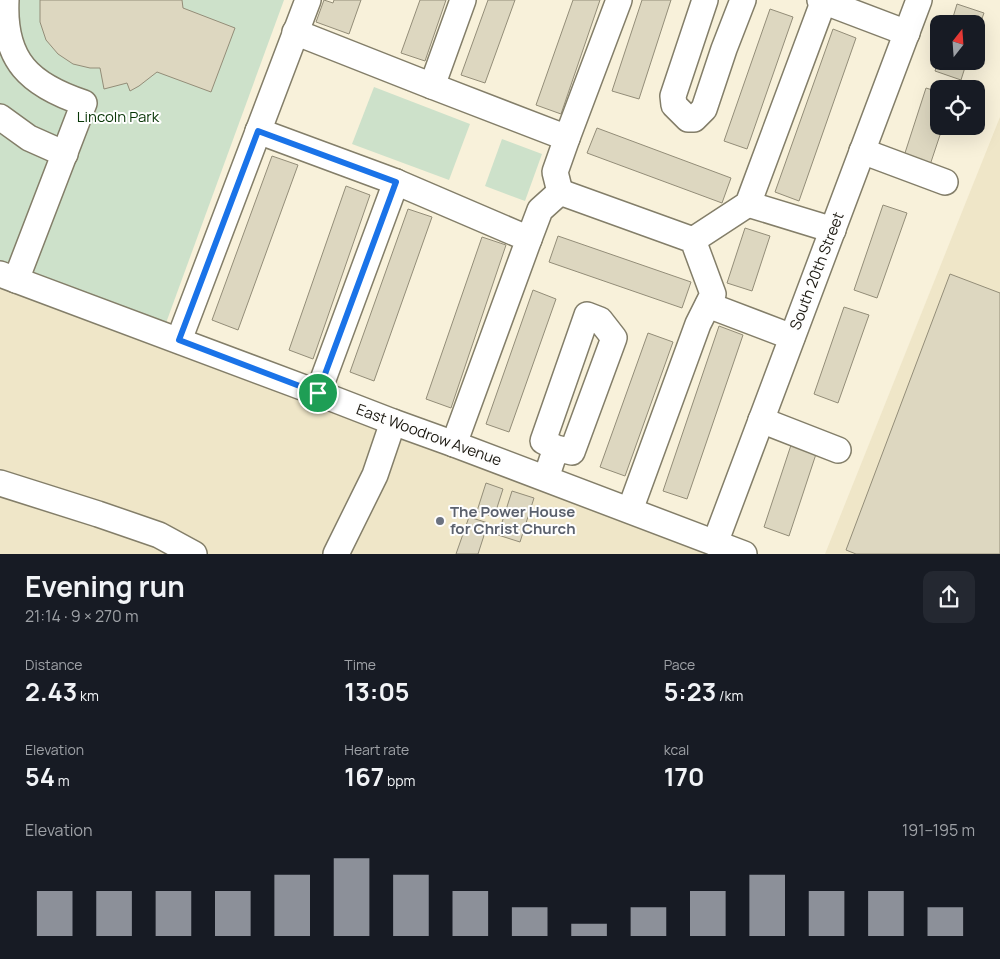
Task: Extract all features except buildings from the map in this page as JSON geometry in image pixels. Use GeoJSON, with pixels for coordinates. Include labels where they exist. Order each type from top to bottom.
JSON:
{"type":"FeatureCollection","features":[{"type":"Feature","properties":{"kind":"street"},"geometry":{"type":"LineString","coordinates":[[6,0],[8,34],[20,64],[31,76],[46,87],[63,96],[84,103],[65,154],[8,277]]}},
{"type":"Feature","properties":{"kind":"street"},"geometry":{"type":"LineString","coordinates":[[179,340],[308,0]]}},
{"type":"Feature","properties":{"kind":"street"},"geometry":{"type":"LineString","coordinates":[[432,86],[464,0]]}},
{"type":"Feature","properties":{"kind":"street"},"geometry":{"type":"LineString","coordinates":[[560,192],[555,172],[619,0]]}},
{"type":"Feature","properties":{"kind":"street"},"geometry":{"type":"LineString","coordinates":[[705,0],[673,96],[674,105],[688,119],[694,119],[704,109],[743,0]]}},
{"type":"Feature","properties":{"kind":"street"},"geometry":{"type":"LineString","coordinates":[[693,240],[748,204],[822,0],[907,33]]}},
{"type":"Feature","properties":{"kind":"street","name":"South 20th Street"},"geometry":{"type":"LineString","coordinates":[[715,543],[919,0]]}},
{"type":"Feature","properties":{"kind":"street"},"geometry":{"type":"LineString","coordinates":[[295,32],[567,138]]}},
{"type":"Feature","properties":{"kind":"street"},"geometry":{"type":"LineString","coordinates":[[0,117],[29,138],[65,154]]}},
{"type":"Feature","properties":{"kind":"street"},"geometry":{"type":"LineString","coordinates":[[258,131],[396,182],[529,239]]}},
{"type":"Feature","properties":{"kind":"street"},"geometry":{"type":"LineString","coordinates":[[862,151],[945,182]]}},
{"type":"Feature","properties":{"kind":"street"},"geometry":{"type":"LineString","coordinates":[[318,393],[396,182]]}},
{"type":"Feature","properties":{"kind":"street"},"geometry":{"type":"LineString","coordinates":[[454,444],[540,210],[560,192]]}},
{"type":"Feature","properties":{"kind":"street"},"geometry":{"type":"LineString","coordinates":[[560,192],[693,240],[713,294],[698,324],[630,510]]}},
{"type":"Feature","properties":{"kind":"street"},"geometry":{"type":"LineString","coordinates":[[748,204],[833,230]]}},
{"type":"Feature","properties":{"kind":"street","name":"East Woodrow Avenue"},"geometry":{"type":"LineString","coordinates":[[8,277],[744,554]]}},
{"type":"Feature","properties":{"kind":"street"},"geometry":{"type":"LineString","coordinates":[[708,305],[792,337]]}},
{"type":"Feature","properties":{"kind":"street"},"geometry":{"type":"LineString","coordinates":[[587,316],[600,320],[614,338],[572,452],[556,448],[543,441],[587,316]]}},
{"type":"Feature","properties":{"kind":"street"},"geometry":{"type":"LineString","coordinates":[[761,420],[838,450]]}},
{"type":"Feature","properties":{"kind":"street"},"geometry":{"type":"LineString","coordinates":[[336,554],[375,474],[393,422]]}},
{"type":"Feature","properties":{"kind":"street"},"geometry":{"type":"LineString","coordinates":[[546,478],[556,448]]}},
{"type":"Feature","properties":{"kind":"street"},"geometry":{"type":"LineString","coordinates":[[0,483],[98,514],[159,536],[194,554]]}},
{"type":"Feature","properties":{"kind":"shaded area"},"geometry":{"type":"Polygon","coordinates":[[[1000,117],[1000,554],[825,554],[1000,117]]]}},
{"type":"Feature","properties":{"kind":"shaded area"},"geometry":{"type":"Polygon","coordinates":[[[0,261],[166,323],[743,554],[0,554],[0,261]]]}},
{"type":"Feature","properties":{"kind":"green space","name":"Lincoln Park"},"geometry":{"type":"Polygon","coordinates":[[[0,0],[284,0],[166,323],[0,261],[0,0]]]}},
{"type":"Feature","properties":{"kind":"green space"},"geometry":{"type":"Polygon","coordinates":[[[374,87],[470,124],[449,180],[352,144],[374,87]]]}},
{"type":"Feature","properties":{"kind":"green space"},"geometry":{"type":"Polygon","coordinates":[[[502,139],[542,154],[525,201],[485,186],[502,139]]]}},
{"type":"Feature","properties":{"kind":"place","name":"The Power House for Christ Church"},"geometry":{"type":"Point","coordinates":[440,521]}},
{"type":"Feature","properties":{"kind":"route"},"geometry":{"type":"LineString","coordinates":[[258,131],[396,182],[318,393],[179,340],[258,131]]}}]}
